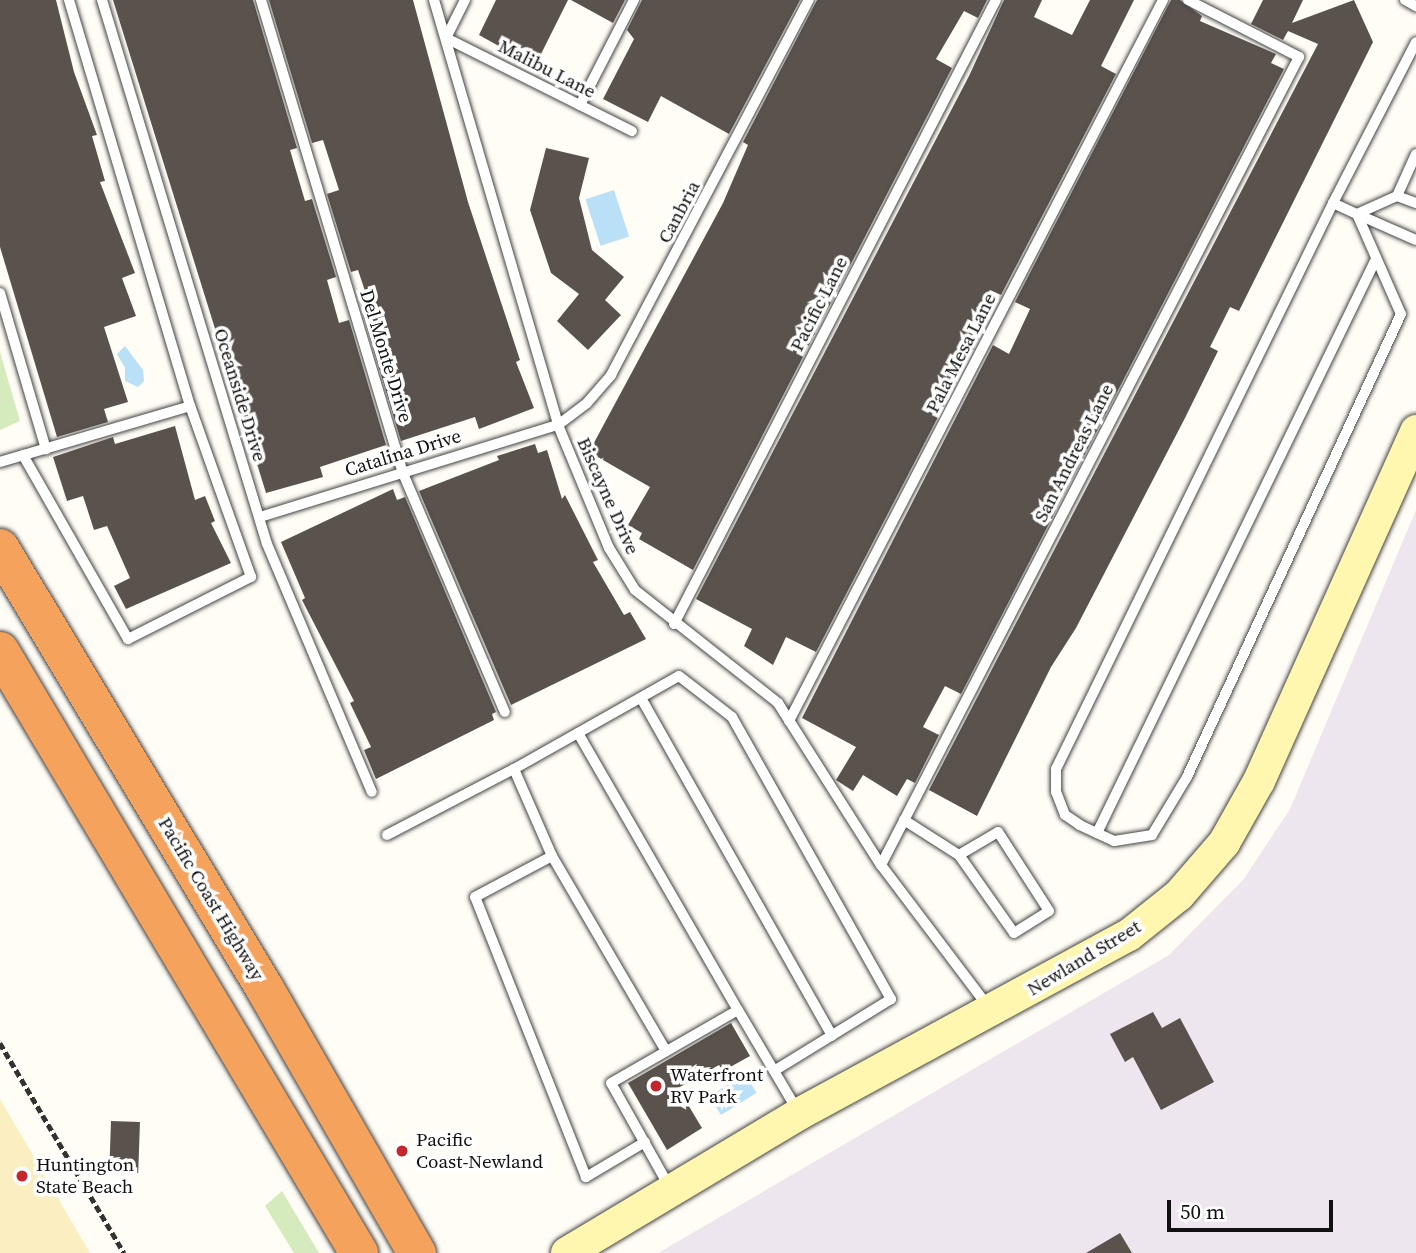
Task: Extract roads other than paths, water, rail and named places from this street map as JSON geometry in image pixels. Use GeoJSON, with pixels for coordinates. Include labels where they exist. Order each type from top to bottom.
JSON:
{"type":"FeatureCollection","features":[{"type":"Feature","properties":{"kind":"highway","name":"Pacific Coast Highway"},"geometry":{"type":"LineString","coordinates":[[0,548],[265,989],[416,1253]]}},
{"type":"Feature","properties":{"kind":"highway"},"geometry":{"type":"LineString","coordinates":[[0,651],[359,1253]]}},
{"type":"Feature","properties":{"kind":"street","name":"Newland Street"},"geometry":{"type":"LineString","coordinates":[[567,1253],[799,1114],[1129,935],[1179,895],[1224,843],[1259,781],[1416,431]]}},
{"type":"Feature","properties":{"kind":"lane"},"geometry":{"type":"LineString","coordinates":[[23,455],[128,639],[251,577],[190,406],[69,0]]}},
{"type":"Feature","properties":{"kind":"lane","name":"Oceanside Drive"},"geometry":{"type":"LineString","coordinates":[[102,0],[260,517],[372,792]]}},
{"type":"Feature","properties":{"kind":"lane","name":"Del Monte Drive"},"geometry":{"type":"LineString","coordinates":[[261,0],[402,471],[505,712]]}},
{"type":"Feature","properties":{"kind":"lane","name":"Biscayne Drive"},"geometry":{"type":"LineString","coordinates":[[434,0],[558,425],[608,548],[635,590],[674,624],[761,687],[789,721],[881,865],[991,1011]]}},
{"type":"Feature","properties":{"kind":"lane"},"geometry":{"type":"LineString","coordinates":[[446,38],[465,0]]}},
{"type":"Feature","properties":{"kind":"lane"},"geometry":{"type":"LineString","coordinates":[[580,105],[634,0]]}},
{"type":"Feature","properties":{"kind":"lane","name":"Canbria"},"geometry":{"type":"LineString","coordinates":[[558,425],[587,403],[611,375],[809,0]]}},
{"type":"Feature","properties":{"kind":"lane","name":"Pacific Lane"},"geometry":{"type":"LineString","coordinates":[[674,624],[996,0]]}},
{"type":"Feature","properties":{"kind":"lane","name":"Pala Mesa Lane"},"geometry":{"type":"LineString","coordinates":[[789,721],[1163,0]]}},
{"type":"Feature","properties":{"kind":"lane","name":"San Andreas Lane"},"geometry":{"type":"LineString","coordinates":[[881,865],[1298,57],[1188,0]]}},
{"type":"Feature","properties":{"kind":"lane"},"geometry":{"type":"LineString","coordinates":[[1405,0],[1416,6]]}},
{"type":"Feature","properties":{"kind":"lane","name":"Malibu Lane"},"geometry":{"type":"LineString","coordinates":[[446,38],[632,131]]}},
{"type":"Feature","properties":{"kind":"lane"},"geometry":{"type":"LineString","coordinates":[[1357,214],[1375,261],[1401,314],[1187,777],[1152,835],[1114,841],[1065,815],[1056,792],[1056,769],[1333,203],[1416,42]]}},
{"type":"Feature","properties":{"kind":"lane"},"geometry":{"type":"LineString","coordinates":[[1357,214],[1397,196],[1416,153]]}},
{"type":"Feature","properties":{"kind":"lane"},"geometry":{"type":"LineString","coordinates":[[1397,196],[1416,204]]}},
{"type":"Feature","properties":{"kind":"lane"},"geometry":{"type":"LineString","coordinates":[[1333,203],[1416,240]]}},
{"type":"Feature","properties":{"kind":"lane"},"geometry":{"type":"LineString","coordinates":[[1097,833],[1375,261]]}},
{"type":"Feature","properties":{"kind":"lane"},"geometry":{"type":"LineString","coordinates":[[0,293],[46,449]]}},
{"type":"Feature","properties":{"kind":"lane"},"geometry":{"type":"LineString","coordinates":[[0,462],[190,406]]}},
{"type":"Feature","properties":{"kind":"lane","name":"Catalina Drive"},"geometry":{"type":"LineString","coordinates":[[260,517],[558,425]]}},
{"type":"Feature","properties":{"kind":"lane"},"geometry":{"type":"LineString","coordinates":[[387,835],[514,769],[679,676],[732,717],[891,999],[774,1070]]}},
{"type":"Feature","properties":{"kind":"lane"},"geometry":{"type":"LineString","coordinates":[[641,698],[832,1035]]}},
{"type":"Feature","properties":{"kind":"lane"},"geometry":{"type":"LineString","coordinates":[[578,733],[799,1114]]}},
{"type":"Feature","properties":{"kind":"lane"},"geometry":{"type":"LineString","coordinates":[[514,769],[552,856],[666,1051]]}},
{"type":"Feature","properties":{"kind":"lane"},"geometry":{"type":"LineString","coordinates":[[904,820],[959,855],[1014,933],[1049,911],[998,832],[959,855]]}},
{"type":"Feature","properties":{"kind":"lane"},"geometry":{"type":"LineString","coordinates":[[552,856],[475,897],[586,1177],[645,1142]]}},
{"type":"Feature","properties":{"kind":"lane"},"geometry":{"type":"LineString","coordinates":[[671,1190],[611,1083],[738,1010]]}},
{"type":"Feature","properties":{"kind":"water"},"geometry":{"type":"Polygon","coordinates":[[[614,190],[629,237],[601,246],[585,199],[614,190]]]}},
{"type":"Feature","properties":{"kind":"water"},"geometry":{"type":"Polygon","coordinates":[[[125,346],[143,370],[144,381],[138,387],[125,381],[125,368],[117,354],[125,346]]]}},
{"type":"Feature","properties":{"kind":"water"},"geometry":{"type":"Polygon","coordinates":[[[745,1074],[757,1093],[721,1115],[709,1096],[745,1074]]]}},
{"type":"Feature","properties":{"kind":"place","name":"Waterfront RV Park"},"geometry":{"type":"Point","coordinates":[656,1086]}},
{"type":"Feature","properties":{"kind":"place","name":"Pacific Coast-Newland"},"geometry":{"type":"Point","coordinates":[402,1151]}},
{"type":"Feature","properties":{"kind":"place","name":"Huntington State Beach"},"geometry":{"type":"Point","coordinates":[22,1176]}}]}
